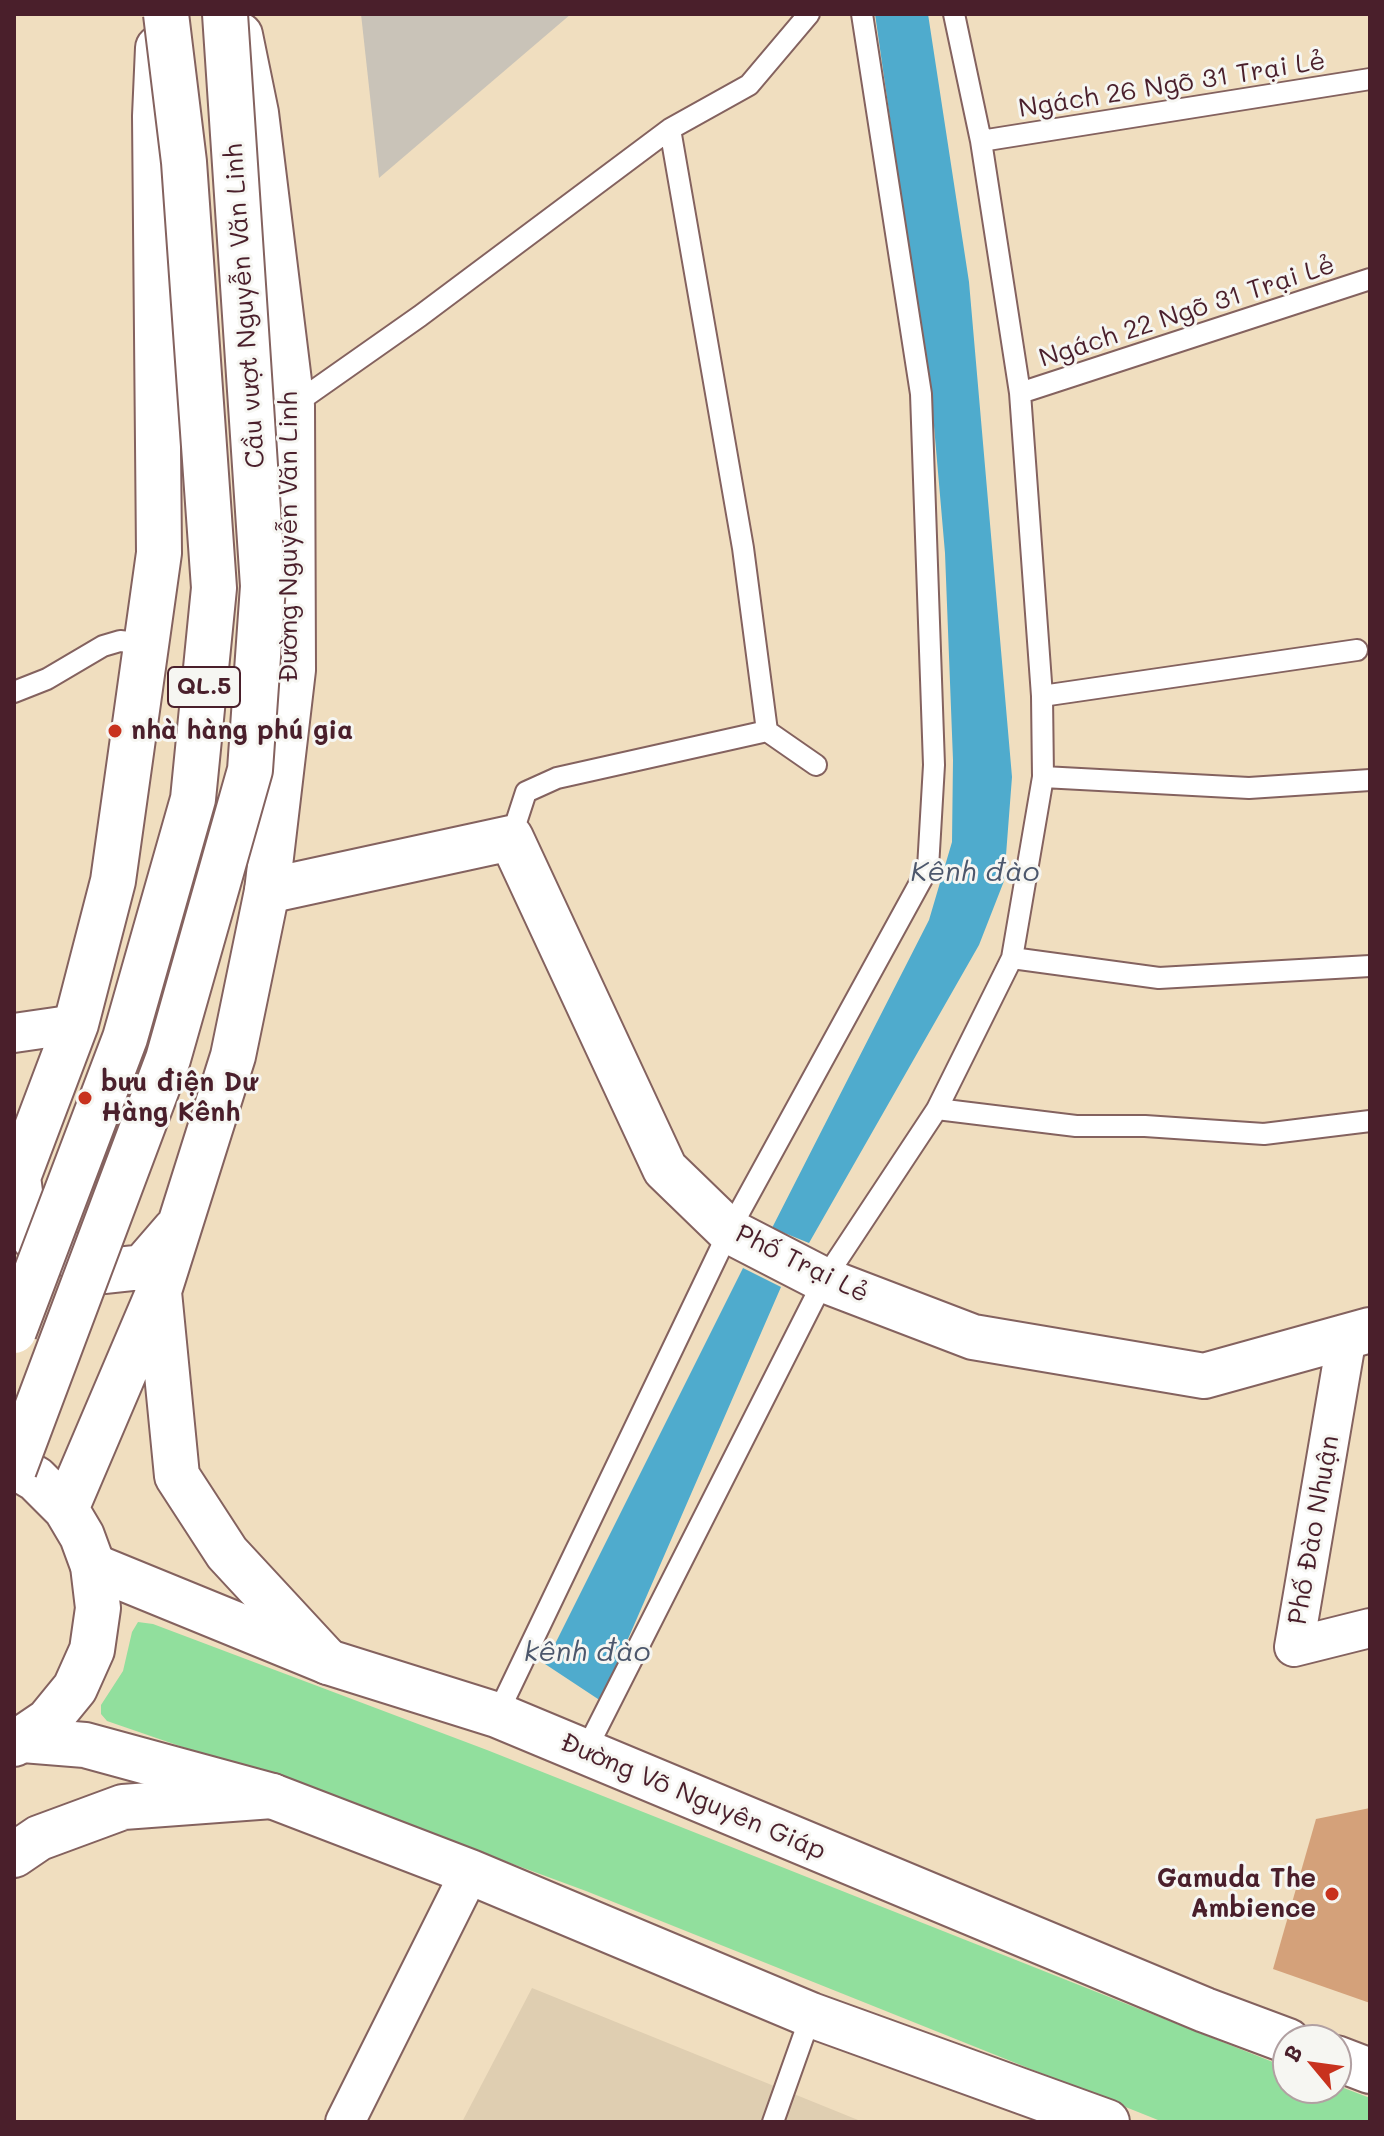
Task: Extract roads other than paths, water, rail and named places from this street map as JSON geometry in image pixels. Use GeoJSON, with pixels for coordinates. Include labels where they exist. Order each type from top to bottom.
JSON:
{"type":"FeatureCollection","features":[{"type":"Feature","properties":{"kind":"main road","name":"QL.5"},"geometry":{"type":"LineString","coordinates":[[16,1183],[76,1024],[113,881],[159,553],[155,116],[163,14]]}},
{"type":"Feature","properties":{"kind":"main road","name":"Cầu vượt Nguyễn Văn Linh"},"geometry":{"type":"LineString","coordinates":[[14,1331],[125,1038],[193,799],[214,588],[184,162],[163,14]]}},
{"type":"Feature","properties":{"kind":"main road","name":"Cầu vượt Nguyễn Văn Linh"},"geometry":{"type":"LineString","coordinates":[[14,1468],[168,1059],[250,770],[263,586],[225,14]]}},
{"type":"Feature","properties":{"kind":"main road","name":"Đường Nguyễn Văn Linh"},"geometry":{"type":"LineString","coordinates":[[66,1509],[159,1291],[233,1056],[267,891],[293,670],[292,406],[256,113],[235,14]]}},
{"type":"Feature","properties":{"kind":"main road"},"geometry":{"type":"LineString","coordinates":[[267,891],[511,838]]}},
{"type":"Feature","properties":{"kind":"main road","name":"Phố Trại Lẻ"},"geometry":{"type":"LineString","coordinates":[[511,838],[665,1169],[729,1231],[824,1280],[973,1337],[1204,1376],[1359,1333]]}},
{"type":"Feature","properties":{"kind":"main road"},"geometry":{"type":"LineString","coordinates":[[16,1183],[24,1222],[34,1238],[106,1271],[143,1267],[178,1226]]}},
{"type":"Feature","properties":{"kind":"main road"},"geometry":{"type":"LineString","coordinates":[[159,1291],[177,1476],[227,1553],[328,1662]]}},
{"type":"Feature","properties":{"kind":"main road"},"geometry":{"type":"LineString","coordinates":[[14,1468],[36,1479],[66,1509],[82,1536],[93,1566],[98,1608],[92,1650],[75,1688],[48,1721],[18,1742]]}},
{"type":"Feature","properties":{"kind":"main road","name":"Đường Võ Nguyên Giáp"},"geometry":{"type":"LineString","coordinates":[[93,1566],[328,1662],[497,1715],[1205,2010],[1272,2035]]}},
{"type":"Feature","properties":{"kind":"main road"},"geometry":{"type":"LineString","coordinates":[[18,1742],[85,1745],[272,1796],[470,1872],[811,2015],[1107,2122]]}},
{"type":"Feature","properties":{"kind":"main road"},"geometry":{"type":"LineString","coordinates":[[14,1855],[39,1838],[123,1807],[272,1796]]}},
{"type":"Feature","properties":{"kind":"street"},"geometry":{"type":"LineString","coordinates":[[14,1033],[76,1024]]}},
{"type":"Feature","properties":{"kind":"street","name":"Phố Đào Nhuận"},"geometry":{"type":"LineString","coordinates":[[1359,1333],[1294,1647],[1370,1628]]}},
{"type":"Feature","properties":{"kind":"street"},"geometry":{"type":"LineString","coordinates":[[345,2122],[470,1872]]}},
{"type":"Feature","properties":{"kind":"lane"},"geometry":{"type":"LineString","coordinates":[[292,406],[420,316],[670,129],[749,85],[809,14]]}},
{"type":"Feature","properties":{"kind":"lane"},"geometry":{"type":"LineString","coordinates":[[497,1715],[729,1231],[928,868],[934,765],[921,394],[862,14]]}},
{"type":"Feature","properties":{"kind":"lane"},"geometry":{"type":"LineString","coordinates":[[585,1752],[824,1280],[937,1109],[1012,958],[1043,777],[1042,696],[1020,393],[981,141],[954,14]]}},
{"type":"Feature","properties":{"kind":"lane","name":"Ngách 26 Ngõ 31 Trại Lẻ"},"geometry":{"type":"LineString","coordinates":[[981,141],[1370,79]]}},
{"type":"Feature","properties":{"kind":"lane"},"geometry":{"type":"LineString","coordinates":[[670,129],[741,533],[767,731]]}},
{"type":"Feature","properties":{"kind":"lane","name":"Ngách 22 Ngõ 31 Trại Lẻ"},"geometry":{"type":"LineString","coordinates":[[1020,393],[1370,279]]}},
{"type":"Feature","properties":{"kind":"lane"},"geometry":{"type":"LineString","coordinates":[[14,692],[47,679],[103,646],[120,641],[147,644]]}},
{"type":"Feature","properties":{"kind":"lane"},"geometry":{"type":"LineString","coordinates":[[1042,696],[1357,650]]}},
{"type":"Feature","properties":{"kind":"lane"},"geometry":{"type":"LineString","coordinates":[[511,838],[526,792],[557,778],[767,731],[816,765]]}},
{"type":"Feature","properties":{"kind":"lane"},"geometry":{"type":"LineString","coordinates":[[1043,777],[1249,788],[1370,780]]}},
{"type":"Feature","properties":{"kind":"lane"},"geometry":{"type":"LineString","coordinates":[[1012,958],[1159,978],[1370,966]]}},
{"type":"Feature","properties":{"kind":"lane"},"geometry":{"type":"LineString","coordinates":[[937,1109],[1076,1126],[1145,1126],[1264,1134],[1370,1121]]}},
{"type":"Feature","properties":{"kind":"lane"},"geometry":{"type":"LineString","coordinates":[[773,2122],[811,2015]]}},
{"type":"Feature","properties":{"kind":"water","name":"Kênh đào"},"geometry":{"type":"Polygon","coordinates":[[[875,14],[928,14],[969,282],[1012,777],[1004,881],[979,945],[809,1243],[772,1228],[929,920],[952,842],[953,760],[945,553],[934,426],[875,14]]]}},
{"type":"Feature","properties":{"kind":"water","name":"kênh đào"},"geometry":{"type":"Polygon","coordinates":[[[743,1268],[781,1287],[601,1701],[545,1664],[743,1268]]]}},
{"type":"Feature","properties":{"kind":"place","name":"nhà hàng phú gia"},"geometry":{"type":"Point","coordinates":[115,731]}},
{"type":"Feature","properties":{"kind":"place","name":"bưu điện Dư Hàng Kênh"},"geometry":{"type":"Point","coordinates":[85,1098]}},
{"type":"Feature","properties":{"kind":"place","name":"Gamuda The Ambience"},"geometry":{"type":"Point","coordinates":[1332,1894]}}]}
